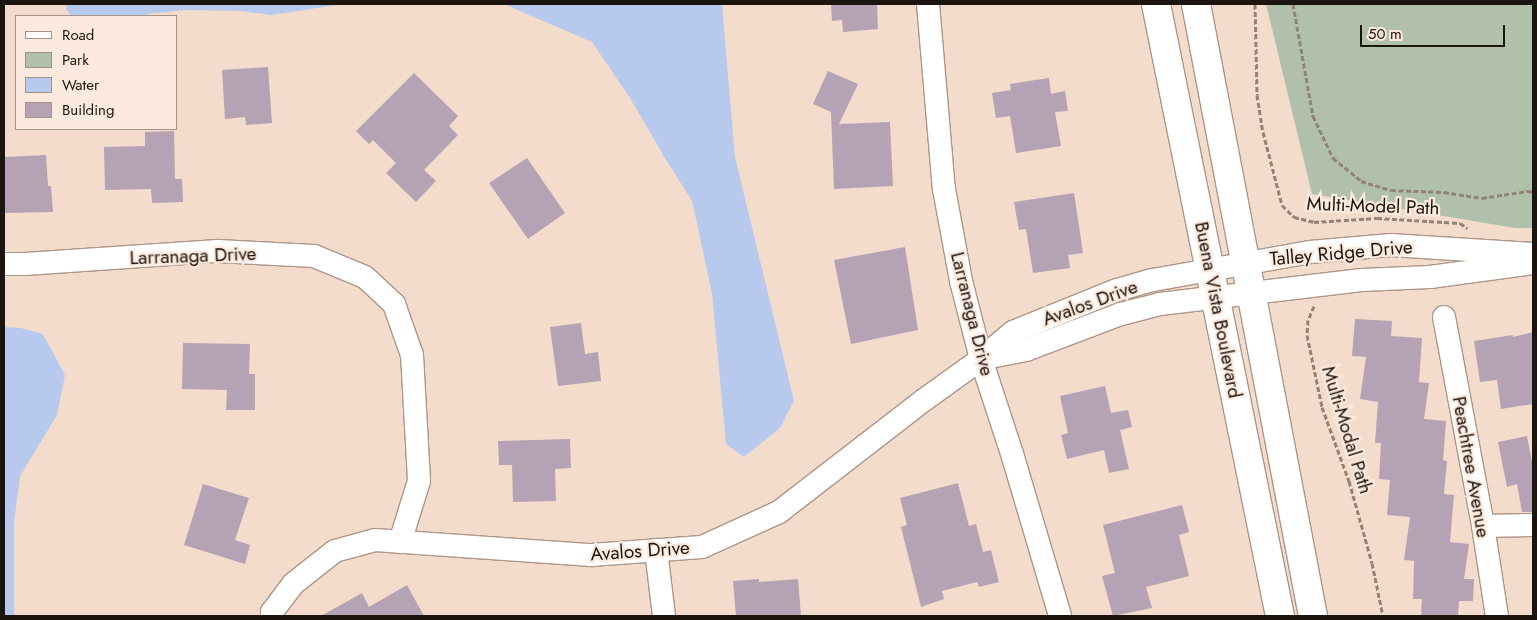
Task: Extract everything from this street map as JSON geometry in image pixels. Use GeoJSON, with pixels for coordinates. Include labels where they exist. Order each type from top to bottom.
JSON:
{"type":"FeatureCollection","features":[{"type":"Feature","properties":{"kind":"main road","name":"Buena Vista Boulevard"},"geometry":{"type":"LineString","coordinates":[[1156,4],[1280,616]]}},
{"type":"Feature","properties":{"kind":"main road","name":"Buena Vista Boulevard"},"geometry":{"type":"LineString","coordinates":[[1196,4],[1314,616]]}},
{"type":"Feature","properties":{"kind":"street","name":"Larranaga Drive"},"geometry":{"type":"LineString","coordinates":[[928,4],[944,188],[960,281],[981,359],[1013,457],[1060,616]]}},
{"type":"Feature","properties":{"kind":"street","name":"Talley Ridge Drive"},"geometry":{"type":"LineString","coordinates":[[1210,268],[1310,252],[1391,245],[1533,254]]}},
{"type":"Feature","properties":{"kind":"street","name":"Larranaga Drive"},"geometry":{"type":"LineString","coordinates":[[4,264],[218,251],[314,256],[365,277],[394,304],[412,355],[419,481],[400,542]]}},
{"type":"Feature","properties":{"kind":"street","name":"Talley Ridge Drive"},"geometry":{"type":"LineString","coordinates":[[1216,298],[1252,292],[1362,280],[1430,277],[1533,264]]}},
{"type":"Feature","properties":{"kind":"street","name":"Avalos Drive"},"geometry":{"type":"LineString","coordinates":[[272,616],[272,612],[293,584],[335,551],[375,540],[591,555],[702,547],[779,512],[924,400],[981,359],[1013,332],[1117,290],[1210,268]]}},
{"type":"Feature","properties":{"kind":"street","name":"Avalos Drive"},"geometry":{"type":"LineString","coordinates":[[981,359],[1026,350],[1121,314],[1160,304],[1216,298]]}},
{"type":"Feature","properties":{"kind":"street","name":"Peachtree Avenue"},"geometry":{"type":"LineString","coordinates":[[1444,317],[1483,526],[1497,616]]}},
{"type":"Feature","properties":{"kind":"street"},"geometry":{"type":"LineString","coordinates":[[1483,526],[1533,526]]}},
{"type":"Feature","properties":{"kind":"street"},"geometry":{"type":"LineString","coordinates":[[656,550],[664,616]]}},
{"type":"Feature","properties":{"kind":"path","name":"Multi-Model Path"},"geometry":{"type":"LineString","coordinates":[[1255,4],[1257,95],[1263,132],[1282,205],[1294,218],[1314,222],[1377,218],[1460,223],[1472,231],[1476,249]]}},
{"type":"Feature","properties":{"kind":"path"},"geometry":{"type":"LineString","coordinates":[[1293,4],[1313,116],[1333,158],[1361,181],[1391,190],[1444,192],[1482,198],[1528,191],[1533,192]]}},
{"type":"Feature","properties":{"kind":"path","name":"Multi-Modal Path"},"geometry":{"type":"LineString","coordinates":[[1319,304],[1314,306],[1308,320],[1306,335],[1322,407],[1349,481],[1372,563],[1383,616]]}},
{"type":"Feature","properties":{"kind":"green space"},"geometry":{"type":"Polygon","coordinates":[[[1266,4],[1533,4],[1533,228],[1515,228],[1312,194],[1266,4]]]}},
{"type":"Feature","properties":{"kind":"water"},"geometry":{"type":"Polygon","coordinates":[[[67,4],[343,4],[271,15],[241,11],[186,10],[144,15],[70,15],[66,9],[67,4]]]}},
{"type":"Feature","properties":{"kind":"water"},"geometry":{"type":"Polygon","coordinates":[[[504,4],[722,4],[735,157],[794,401],[780,428],[744,457],[726,444],[712,293],[692,201],[630,98],[592,42],[504,4]]]}},
{"type":"Feature","properties":{"kind":"water"},"geometry":{"type":"Polygon","coordinates":[[[4,327],[21,328],[43,334],[65,375],[57,415],[20,476],[14,522],[14,616],[4,616],[4,327]]]}},
{"type":"Feature","properties":{"kind":"building"},"geometry":{"type":"Polygon","coordinates":[[[831,4],[877,4],[878,29],[843,32],[842,20],[832,21],[831,4]]]}},
{"type":"Feature","properties":{"kind":"building"},"geometry":{"type":"Polygon","coordinates":[[[268,67],[272,123],[246,125],[245,117],[225,119],[222,70],[268,67]]]}},
{"type":"Feature","properties":{"kind":"building"},"geometry":{"type":"Polygon","coordinates":[[[828,71],[858,84],[839,124],[890,122],[893,186],[834,189],[831,112],[813,104],[828,71]]]}},
{"type":"Feature","properties":{"kind":"building"},"geometry":{"type":"Polygon","coordinates":[[[414,73],[458,116],[449,126],[458,135],[424,170],[436,181],[416,202],[386,173],[396,163],[373,140],[369,144],[356,131],[414,73]]]}},
{"type":"Feature","properties":{"kind":"building"},"geometry":{"type":"Polygon","coordinates":[[[1049,78],[1051,94],[1065,91],[1068,111],[1055,112],[1061,146],[1016,153],[1010,116],[996,118],[992,93],[1011,90],[1010,84],[1049,78]]]}},
{"type":"Feature","properties":{"kind":"building"},"geometry":{"type":"Polygon","coordinates":[[[174,131],[175,179],[182,179],[183,202],[152,203],[151,189],[105,190],[104,147],[145,146],[145,132],[174,131]]]}},
{"type":"Feature","properties":{"kind":"building"},"geometry":{"type":"Polygon","coordinates":[[[46,155],[48,186],[51,186],[53,212],[4,213],[4,157],[46,155]]]}},
{"type":"Feature","properties":{"kind":"building"},"geometry":{"type":"Polygon","coordinates":[[[527,158],[565,213],[528,239],[489,183],[527,158]]]}},
{"type":"Feature","properties":{"kind":"building"},"geometry":{"type":"Polygon","coordinates":[[[1074,193],[1083,253],[1068,255],[1070,268],[1033,273],[1026,229],[1019,230],[1014,202],[1074,193]]]}},
{"type":"Feature","properties":{"kind":"building"},"geometry":{"type":"Polygon","coordinates":[[[905,247],[918,330],[851,344],[834,260],[905,247]]]}},
{"type":"Feature","properties":{"kind":"building"},"geometry":{"type":"Polygon","coordinates":[[[1355,319],[1392,321],[1391,336],[1422,338],[1419,382],[1429,383],[1424,419],[1446,421],[1443,460],[1447,461],[1444,494],[1454,495],[1450,542],[1469,544],[1464,579],[1474,579],[1473,601],[1459,601],[1458,616],[1421,616],[1422,599],[1413,599],[1414,561],[1404,560],[1410,517],[1387,515],[1390,480],[1379,479],[1381,443],[1375,443],[1378,402],[1360,399],[1366,357],[1352,356],[1355,319]]]}},
{"type":"Feature","properties":{"kind":"building"},"geometry":{"type":"Polygon","coordinates":[[[581,323],[585,354],[598,352],[601,381],[558,386],[550,327],[581,323]]]}},
{"type":"Feature","properties":{"kind":"building"},"geometry":{"type":"Polygon","coordinates":[[[1533,332],[1533,404],[1501,409],[1497,380],[1480,382],[1474,341],[1513,335],[1513,337],[1533,332]]]}},
{"type":"Feature","properties":{"kind":"building"},"geometry":{"type":"Polygon","coordinates":[[[183,343],[250,344],[249,374],[255,374],[255,410],[226,410],[227,390],[182,389],[183,343]]]}},
{"type":"Feature","properties":{"kind":"building"},"geometry":{"type":"Polygon","coordinates":[[[1105,386],[1111,413],[1128,410],[1132,427],[1120,430],[1129,469],[1109,473],[1104,450],[1067,459],[1061,435],[1068,433],[1060,396],[1105,386]]]}},
{"type":"Feature","properties":{"kind":"building"},"geometry":{"type":"Polygon","coordinates":[[[1527,436],[1533,467],[1533,512],[1522,512],[1517,484],[1507,487],[1498,442],[1527,436]]]}},
{"type":"Feature","properties":{"kind":"building"},"geometry":{"type":"Polygon","coordinates":[[[570,439],[571,468],[555,469],[556,501],[513,502],[512,465],[499,465],[498,441],[570,439]]]}},
{"type":"Feature","properties":{"kind":"building"},"geometry":{"type":"Polygon","coordinates":[[[958,483],[969,526],[976,524],[983,552],[991,550],[999,582],[979,587],[977,582],[942,591],[944,599],[921,607],[901,527],[907,525],[900,498],[958,483]]]}},
{"type":"Feature","properties":{"kind":"building"},"geometry":{"type":"Polygon","coordinates":[[[203,484],[249,498],[235,540],[250,545],[245,564],[184,545],[203,484]]]}},
{"type":"Feature","properties":{"kind":"building"},"geometry":{"type":"Polygon","coordinates":[[[1182,505],[1189,532],[1179,535],[1189,576],[1146,587],[1152,608],[1113,616],[1102,576],[1115,573],[1103,525],[1182,505]]]}},
{"type":"Feature","properties":{"kind":"building"},"geometry":{"type":"Polygon","coordinates":[[[759,579],[759,582],[798,579],[801,616],[736,616],[733,581],[759,579]]]}},
{"type":"Feature","properties":{"kind":"building"},"geometry":{"type":"Polygon","coordinates":[[[407,585],[424,616],[321,616],[362,593],[369,607],[407,585]]]}}]}
